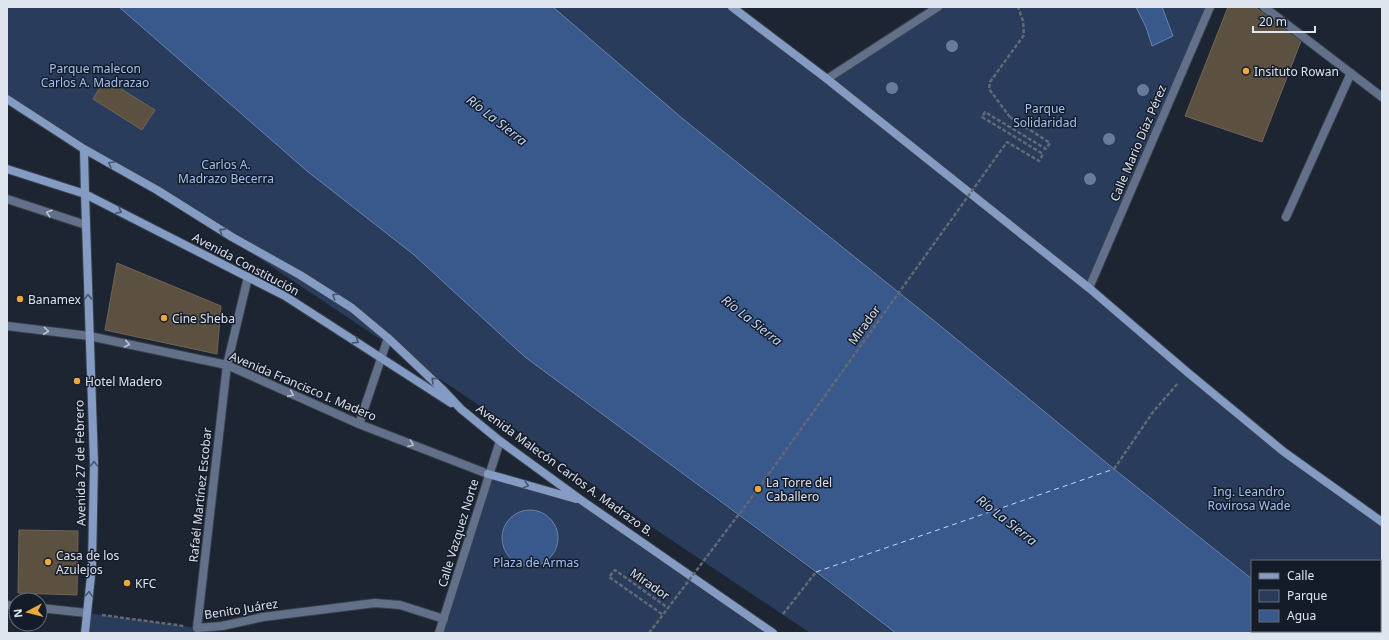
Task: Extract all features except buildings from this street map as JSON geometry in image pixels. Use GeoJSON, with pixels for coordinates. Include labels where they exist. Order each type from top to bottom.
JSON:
{"type":"FeatureCollection","features":[{"type":"Feature","properties":{"kind":"main road"},"geometry":{"type":"LineString","coordinates":[[732,7],[827,79],[1089,288],[1187,372],[1284,452],[1382,522]]}},
{"type":"Feature","properties":{"kind":"main road","name":"Avenida Malecón Carlos A. Madrazo B."},"geometry":{"type":"LineString","coordinates":[[7,99],[84,149],[157,190],[232,237],[327,291],[352,308],[388,338],[460,408],[500,441],[581,500],[769,632]]}},
{"type":"Feature","properties":{"kind":"main road","name":"Avenida 27 de Febrero"},"geometry":{"type":"LineString","coordinates":[[84,149],[94,463],[92,566],[84,633]]}},
{"type":"Feature","properties":{"kind":"main road","name":"Avenida Constitución"},"geometry":{"type":"LineString","coordinates":[[7,168],[85,194],[285,296],[460,408]]}},
{"type":"Feature","properties":{"kind":"main road","name":"Avenida Francisco I. Madero"},"geometry":{"type":"LineString","coordinates":[[488,474],[581,500]]}},
{"type":"Feature","properties":{"kind":"street"},"geometry":{"type":"LineString","coordinates":[[827,79],[938,7]]}},
{"type":"Feature","properties":{"kind":"street","name":"Calle Mario Díaz Pérez"},"geometry":{"type":"LineString","coordinates":[[1089,288],[1210,7]]}},
{"type":"Feature","properties":{"kind":"street"},"geometry":{"type":"LineString","coordinates":[[1264,7],[1382,97]]}},
{"type":"Feature","properties":{"kind":"street"},"geometry":{"type":"LineString","coordinates":[[1286,217],[1351,73]]}},
{"type":"Feature","properties":{"kind":"street"},"geometry":{"type":"LineString","coordinates":[[7,199],[86,225]]}},
{"type":"Feature","properties":{"kind":"street","name":"Rafaél Martínez Escobar"},"geometry":{"type":"LineString","coordinates":[[197,628],[226,365],[248,277]]}},
{"type":"Feature","properties":{"kind":"street","name":"Avenida Francisco I. Madero"},"geometry":{"type":"LineString","coordinates":[[7,326],[89,336],[226,365],[359,424],[488,474]]}},
{"type":"Feature","properties":{"kind":"street"},"geometry":{"type":"LineString","coordinates":[[359,424],[388,338]]}},
{"type":"Feature","properties":{"kind":"street","name":"Calle Vazquez Norte"},"geometry":{"type":"LineString","coordinates":[[439,633],[488,474],[500,441]]}},
{"type":"Feature","properties":{"kind":"street","name":"Benito Juárez"},"geometry":{"type":"LineString","coordinates":[[197,628],[222,626],[263,617],[375,603],[400,605],[444,619]]}},
{"type":"Feature","properties":{"kind":"street"},"geometry":{"type":"LineString","coordinates":[[48,609],[87,613]]}},
{"type":"Feature","properties":{"kind":"path","name":"Mirador"},"geometry":{"type":"LineString","coordinates":[[662,614],[609,578],[615,570],[668,608],[758,489],[1007,142],[1039,161],[1043,154],[982,117],[985,112],[1046,149],[1050,143],[1010,117],[989,88],[990,82],[1024,35],[1023,21],[1018,7]]}},
{"type":"Feature","properties":{"kind":"path"},"geometry":{"type":"LineString","coordinates":[[1114,469],[1153,412],[1187,372]]}},
{"type":"Feature","properties":{"kind":"path"},"geometry":{"type":"LineString","coordinates":[[783,614],[816,572]]}},
{"type":"Feature","properties":{"kind":"path"},"geometry":{"type":"LineString","coordinates":[[648,633],[668,608]]}},
{"type":"Feature","properties":{"kind":"path","name":"Benito Juárez"},"geometry":{"type":"LineString","coordinates":[[87,613],[197,628]]}},
{"type":"Feature","properties":{"kind":"green space","name":"Carlos A. Madrazo Becerra"},"geometry":{"type":"Polygon","coordinates":[[[7,7],[119,7],[307,171],[413,254],[525,357],[896,633],[810,633],[646,523],[534,442],[157,190],[7,99],[7,7]]]}},
{"type":"Feature","properties":{"kind":"green space","name":"Ing. Leandro Rovirosa Wade"},"geometry":{"type":"Polygon","coordinates":[[[553,7],[732,7],[827,79],[938,7],[1210,7],[1089,288],[1187,372],[1382,522],[1382,633],[1322,632],[1381,632],[1381,560],[1251,560],[1251,578],[1114,469],[943,328],[683,119],[553,7]]]}},
{"type":"Feature","properties":{"kind":"green space","name":"Plaza de Armas"},"geometry":{"type":"Polygon","coordinates":[[[488,474],[581,500],[767,629],[766,633],[439,633],[488,474]]]}},
{"type":"Feature","properties":{"kind":"green space"},"geometry":{"type":"Polygon","coordinates":[[[87,613],[197,628],[197,633],[85,633],[87,613]]]}},
{"type":"Feature","properties":{"kind":"water","name":"Río La Sierra"},"geometry":{"type":"Polygon","coordinates":[[[119,7],[553,7],[683,119],[943,328],[1114,469],[1251,578],[1251,632],[1323,633],[896,633],[525,357],[413,254],[307,171],[119,7]]]}},
{"type":"Feature","properties":{"kind":"water"},"geometry":{"type":"Polygon","coordinates":[[[1136,7],[1162,7],[1173,36],[1152,46],[1146,27],[1136,7]]]}},
{"type":"Feature","properties":{"kind":"water"},"geometry":{"type":"Polygon","coordinates":[[[524,510],[536,510],[550,518],[558,532],[556,549],[550,558],[536,566],[524,566],[514,561],[507,554],[502,544],[502,532],[507,522],[514,515],[524,510]]]}},
{"type":"Feature","properties":{"kind":"ferry route"},"geometry":{"type":"LineString","coordinates":[[816,572],[1114,469]]}},
{"type":"Feature","properties":{"kind":"place","name":"Insituto Rowan"},"geometry":{"type":"Point","coordinates":[1246,71]}},
{"type":"Feature","properties":{"kind":"place","name":"Banamex"},"geometry":{"type":"Point","coordinates":[20,299]}},
{"type":"Feature","properties":{"kind":"place","name":"Cine Sheba"},"geometry":{"type":"Point","coordinates":[164,318]}},
{"type":"Feature","properties":{"kind":"place","name":"Hotel Madero"},"geometry":{"type":"Point","coordinates":[77,381]}},
{"type":"Feature","properties":{"kind":"place","name":"La Torre del Caballero"},"geometry":{"type":"Point","coordinates":[758,489]}},
{"type":"Feature","properties":{"kind":"place","name":"Casa de los Azulejos"},"geometry":{"type":"Point","coordinates":[48,562]}},
{"type":"Feature","properties":{"kind":"place","name":"KFC"},"geometry":{"type":"Point","coordinates":[127,583]}},
{"type":"Feature","properties":{"kind":"park label","name":"Parque malecon Carlos A. Madrazao"},"geometry":{"type":"Point","coordinates":[95,75]}},
{"type":"Feature","properties":{"kind":"park label","name":"Parque Solidaridad"},"geometry":{"type":"Point","coordinates":[1045,115]}}]}
